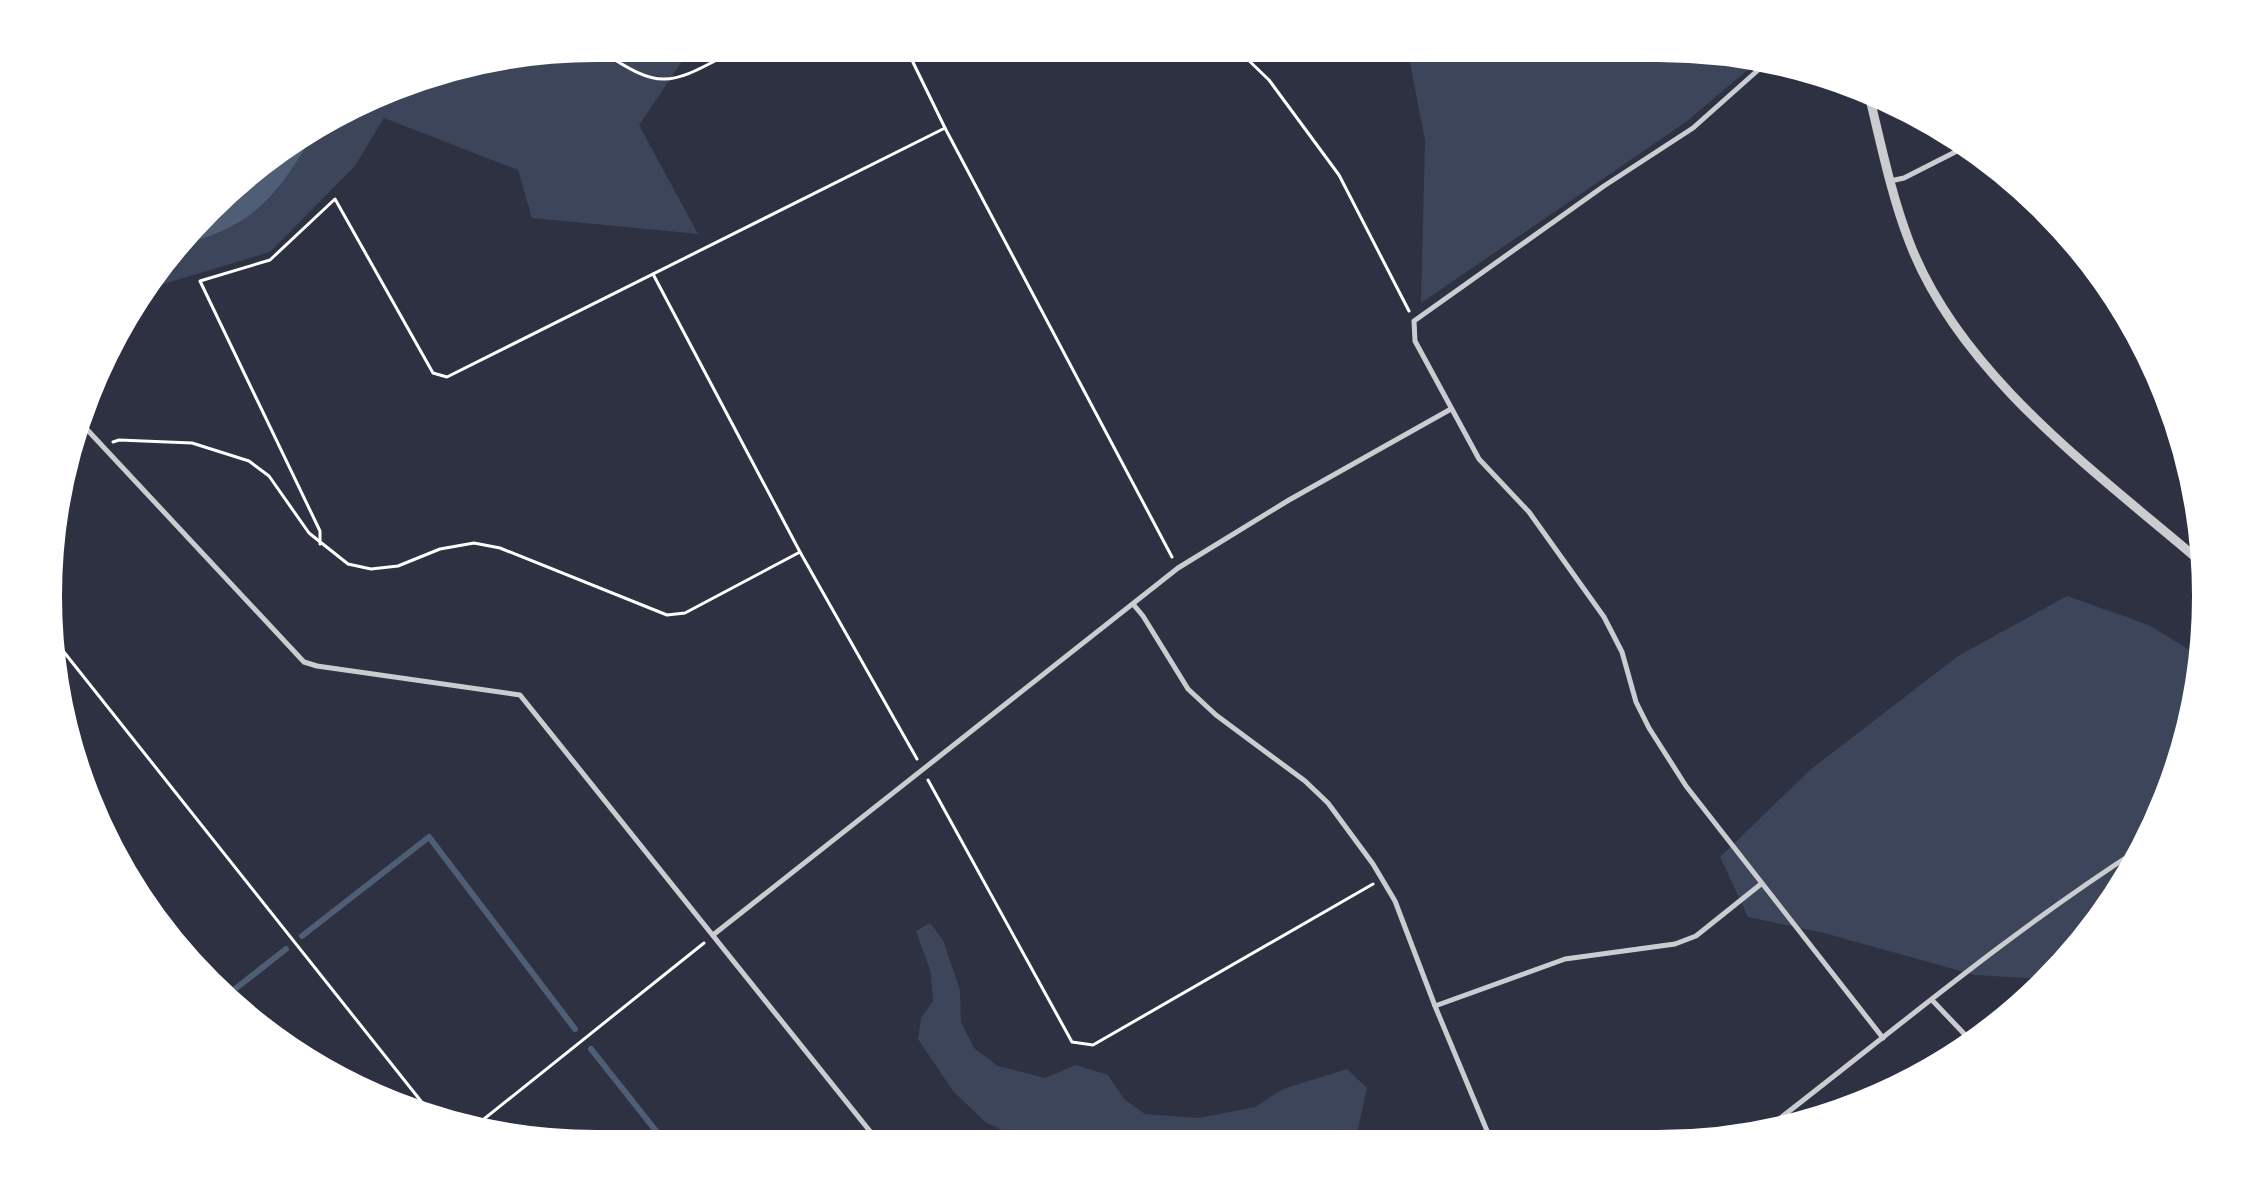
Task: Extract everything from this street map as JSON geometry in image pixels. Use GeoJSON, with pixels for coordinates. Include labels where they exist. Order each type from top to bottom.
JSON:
{"type":"FeatureCollection","features":[{"type":"Feature","properties":{"kind":"street"},"geometry":{"type":"LineString","coordinates":[[1760,68],[1693,128],[1604,186],[1414,321],[1416,341],[1450,409],[1479,459],[1529,512],[1604,616],[1622,652],[1636,702],[1686,786],[1760,884],[1883,1038]]}},
{"type":"Feature","properties":{"kind":"street"},"geometry":{"type":"LineString","coordinates":[[1872,103],[1890,182],[1910,242],[1936,297],[1963,338],[2008,391],[2056,438],[2194,557]]}},
{"type":"Feature","properties":{"kind":"street"},"geometry":{"type":"LineString","coordinates":[[1890,182],[1904,178],[1958,151]]}},
{"type":"Feature","properties":{"kind":"street"},"geometry":{"type":"LineString","coordinates":[[714,935],[1178,568],[1289,500],[1450,409]]}},
{"type":"Feature","properties":{"kind":"street"},"geometry":{"type":"LineString","coordinates":[[86,428],[304,662],[317,666],[520,695],[871,1133]]}},
{"type":"Feature","properties":{"kind":"street"},"geometry":{"type":"LineString","coordinates":[[1134,604],[1188,689],[1216,715],[1305,781],[1328,803],[1368,856],[1395,901],[1435,1006],[1488,1133]]}},
{"type":"Feature","properties":{"kind":"street"},"geometry":{"type":"LineString","coordinates":[[1779,1119],[2033,921],[2127,857]]}},
{"type":"Feature","properties":{"kind":"street"},"geometry":{"type":"LineString","coordinates":[[1435,1006],[1565,959],[1675,944],[1696,936],[1760,884]]}},
{"type":"Feature","properties":{"kind":"street"},"geometry":{"type":"LineString","coordinates":[[1932,1000],[1965,1036]]}},
{"type":"Feature","properties":{"kind":"path"},"geometry":{"type":"LineString","coordinates":[[614,59],[624,66],[656,80],[679,79],[718,59]]}},
{"type":"Feature","properties":{"kind":"path"},"geometry":{"type":"LineString","coordinates":[[911,59],[945,128],[1178,568]]}},
{"type":"Feature","properties":{"kind":"path"},"geometry":{"type":"LineString","coordinates":[[1247,59],[1269,80],[1340,175],[1414,321]]}},
{"type":"Feature","properties":{"kind":"path"},"geometry":{"type":"LineString","coordinates":[[320,544],[320,531],[200,281],[270,260],[335,199],[433,374],[447,377],[945,128]]}},
{"type":"Feature","properties":{"kind":"path"},"geometry":{"type":"LineString","coordinates":[[104,447],[118,440],[192,443],[249,461],[269,476],[309,533],[320,544],[348,564],[371,569],[398,566],[440,549],[474,543],[500,548],[667,615],[685,613],[800,552]]}},
{"type":"Feature","properties":{"kind":"path"},"geometry":{"type":"LineString","coordinates":[[62,649],[424,1105]]}},
{"type":"Feature","properties":{"kind":"path"},"geometry":{"type":"LineString","coordinates":[[482,1121],[714,935]]}},
{"type":"Feature","properties":{"kind":"shaded area"},"geometry":{"type":"Polygon","coordinates":[[[596,59],[684,59],[639,125],[698,234],[532,218],[518,170],[384,118],[355,166],[270,252],[158,286],[199,234],[234,224],[266,199],[303,146],[358,114],[423,87],[491,69],[526,63],[596,59]]]}},
{"type":"Feature","properties":{"kind":"shaded area"},"geometry":{"type":"Polygon","coordinates":[[[1409,59],[1658,59],[1693,60],[1751,67],[1686,122],[1421,303],[1425,140],[1409,59]]]}},
{"type":"Feature","properties":{"kind":"shaded area"},"geometry":{"type":"Polygon","coordinates":[[[2067,596],[2149,625],[2192,652],[2185,701],[2177,735],[2167,769],[2154,802],[2140,834],[2123,865],[2084,923],[2035,979],[1975,975],[1824,933],[1748,917],[1720,857],[1810,770],[1958,656],[2067,596]]]}},
{"type":"Feature","properties":{"kind":"shaded area"},"geometry":{"type":"Polygon","coordinates":[[[930,923],[943,940],[960,990],[961,1022],[974,1048],[998,1066],[1045,1078],[1076,1065],[1108,1075],[1124,1099],[1145,1114],[1199,1118],[1255,1107],[1283,1089],[1347,1069],[1367,1088],[1357,1133],[1008,1133],[985,1122],[953,1091],[918,1039],[921,1018],[933,1001],[931,973],[916,931],[930,923]]]}},
{"type":"Feature","properties":{"kind":"waterway"},"geometry":{"type":"LineString","coordinates":[[208,225],[227,217],[254,198],[266,186],[287,157]]}},
{"type":"Feature","properties":{"kind":"waterway"},"geometry":{"type":"LineString","coordinates":[[302,936],[429,837],[575,1029]]}},
{"type":"Feature","properties":{"kind":"waterway"},"geometry":{"type":"LineString","coordinates":[[232,991],[286,949]]}},
{"type":"Feature","properties":{"kind":"waterway"},"geometry":{"type":"LineString","coordinates":[[591,1049],[658,1133]]}}]}
